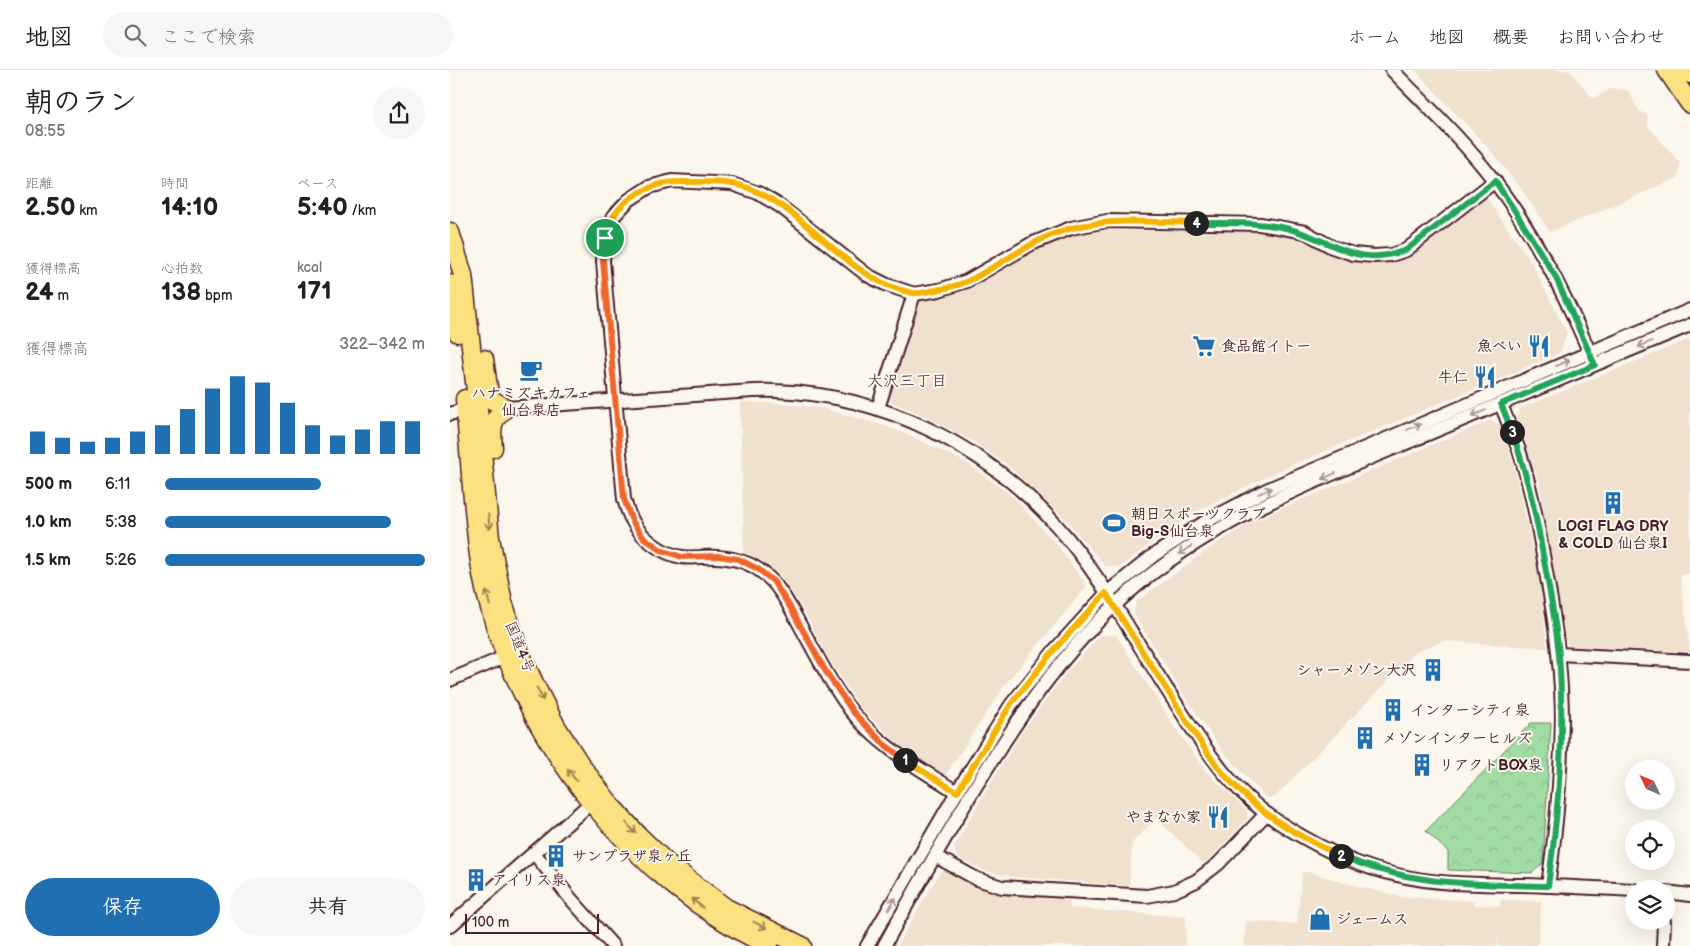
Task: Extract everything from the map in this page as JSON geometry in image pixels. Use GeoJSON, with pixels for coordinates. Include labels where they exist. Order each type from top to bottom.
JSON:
{"type":"FeatureCollection","features":[{"type":"Feature","properties":{"kind":"highway"},"geometry":{"type":"LineString","coordinates":[[1667,70],[1690,104]]}},
{"type":"Feature","properties":{"kind":"highway"},"geometry":{"type":"LineString","coordinates":[[1687,70],[1690,74]]}},
{"type":"Feature","properties":{"kind":"highway","name":"国道4号"},"geometry":{"type":"LineString","coordinates":[[450,232],[486,495],[490,538],[513,654],[529,706],[547,738],[592,802],[627,843],[669,881],[703,908],[769,946]]}},
{"type":"Feature","properties":{"kind":"highway"},"geometry":{"type":"LineString","coordinates":[[456,280],[474,292],[489,394],[492,400],[506,408],[494,418],[492,424],[494,475],[486,495]]}},
{"type":"Feature","properties":{"kind":"highway","name":"国道4号"},"geometry":{"type":"LineString","coordinates":[[456,280],[458,411],[482,575],[488,602],[513,654],[582,767],[613,808],[639,836],[668,864],[726,908],[802,946]]}},
{"type":"Feature","properties":{"kind":"street"},"geometry":{"type":"LineString","coordinates":[[1392,70],[1495,181],[1555,276],[1595,365]]}},
{"type":"Feature","properties":{"kind":"street"},"geometry":{"type":"LineString","coordinates":[[957,792],[908,762],[884,744],[853,712],[826,672],[790,607],[773,581],[766,575],[738,559],[718,556],[682,557],[661,550],[643,537],[632,521],[624,499],[603,261],[605,238],[613,217],[629,200],[649,187],[672,181],[725,183],[748,188],[780,206],[867,275],[886,285],[914,294],[939,290],[966,281],[1031,244],[1071,228],[1107,221],[1260,224],[1305,232],[1332,247],[1354,254],[1391,255],[1406,250],[1495,181]]}},
{"type":"Feature","properties":{"kind":"street"},"geometry":{"type":"LineString","coordinates":[[878,408],[914,294]]}},
{"type":"Feature","properties":{"kind":"street"},"geometry":{"type":"LineString","coordinates":[[867,946],[1011,704],[1054,650],[1106,593],[1167,546],[1205,522],[1250,499],[1362,448],[1690,310]]}},
{"type":"Feature","properties":{"kind":"street"},"geometry":{"type":"LineString","coordinates":[[884,946],[1005,738],[1030,703],[1059,664],[1114,606],[1160,566],[1240,516],[1357,464],[1690,325]]}},
{"type":"Feature","properties":{"kind":"street"},"geometry":{"type":"LineString","coordinates":[[506,408],[776,391],[813,394],[848,400],[878,408],[925,426],[962,446],[998,472],[1030,498],[1058,526],[1106,593],[1153,669],[1218,767],[1237,788],[1266,814],[1288,829],[1322,848],[1362,865],[1417,879],[1460,884],[1625,890]]}},
{"type":"Feature","properties":{"kind":"street"},"geometry":{"type":"LineString","coordinates":[[1501,404],[1519,452],[1536,514],[1559,654],[1562,717],[1561,763],[1556,825],[1548,886]]}},
{"type":"Feature","properties":{"kind":"street"},"geometry":{"type":"LineString","coordinates":[[450,680],[513,654]]}},
{"type":"Feature","properties":{"kind":"street"},"geometry":{"type":"LineString","coordinates":[[1559,654],[1690,661]]}},
{"type":"Feature","properties":{"kind":"street"},"geometry":{"type":"LineString","coordinates":[[450,926],[592,802]]}},
{"type":"Feature","properties":{"kind":"street"},"geometry":{"type":"LineString","coordinates":[[935,856],[977,878],[1002,887],[1147,896],[1174,891],[1196,881],[1218,864],[1266,814]]}},
{"type":"Feature","properties":{"kind":"street"},"geometry":{"type":"LineString","coordinates":[[534,853],[570,898],[613,946]]}},
{"type":"Feature","properties":{"kind":"street"},"geometry":{"type":"LineString","coordinates":[[1675,893],[1690,895]]}},
{"type":"Feature","properties":{"kind":"street"},"geometry":{"type":"LineString","coordinates":[[1663,946],[1664,930]]}},
{"type":"Feature","properties":{"kind":"shaded area"},"geometry":{"type":"Polygon","coordinates":[[[1415,70],[1569,70],[1591,96],[1595,98],[1612,88],[1628,90],[1639,111],[1647,115],[1648,126],[1680,163],[1678,178],[1550,232],[1523,191],[1492,152],[1415,70]]]}},
{"type":"Feature","properties":{"kind":"shaded area"},"geometry":{"type":"Polygon","coordinates":[[[1485,196],[1531,262],[1567,333],[1560,353],[1278,471],[1209,505],[1167,531],[1120,567],[1105,566],[1069,523],[1010,467],[971,440],[918,413],[889,401],[888,393],[918,299],[963,290],[1030,249],[1092,230],[1269,232],[1292,237],[1332,254],[1367,263],[1393,260],[1418,249],[1485,196]]]}},
{"type":"Feature","properties":{"kind":"shaded area"},"geometry":{"type":"Polygon","coordinates":[[[1690,339],[1690,574],[1680,575],[1690,652],[1570,646],[1565,640],[1539,483],[1516,418],[1521,408],[1690,339]]]}},
{"type":"Feature","properties":{"kind":"shaded area"},"geometry":{"type":"Polygon","coordinates":[[[740,402],[789,404],[826,409],[882,425],[911,436],[967,463],[1014,498],[1057,545],[1087,586],[1007,682],[944,777],[894,740],[860,707],[827,656],[803,609],[780,575],[761,561],[744,553],[740,402]]]}},
{"type":"Feature","properties":{"kind":"shaded area"},"geometry":{"type":"Polygon","coordinates":[[[1491,420],[1500,425],[1513,462],[1540,580],[1547,648],[1443,641],[1416,652],[1274,798],[1265,797],[1222,750],[1185,697],[1134,614],[1136,602],[1210,548],[1243,527],[1273,512],[1491,420]]]}},
{"type":"Feature","properties":{"kind":"shaded area"},"geometry":{"type":"Polygon","coordinates":[[[1101,635],[1116,635],[1179,734],[1205,770],[1247,811],[1247,820],[1204,864],[1156,818],[1132,843],[1129,886],[1014,877],[985,871],[957,857],[954,847],[1022,732],[1066,673],[1101,635]]]}},
{"type":"Feature","properties":{"kind":"shaded area"},"geometry":{"type":"Polygon","coordinates":[[[947,870],[964,882],[991,891],[1070,896],[1070,908],[1186,917],[1185,946],[897,946],[940,872],[947,870]]]}},
{"type":"Feature","properties":{"kind":"shaded area"},"geometry":{"type":"Polygon","coordinates":[[[1302,872],[1309,872],[1344,883],[1403,897],[1474,901],[1474,905],[1500,906],[1501,900],[1542,901],[1537,946],[1498,946],[1499,929],[1497,946],[1245,946],[1246,921],[1297,924],[1302,872]]]}},
{"type":"Feature","properties":{"kind":"green space"},"geometry":{"type":"Polygon","coordinates":[[[1531,723],[1551,723],[1543,863],[1532,873],[1448,870],[1448,852],[1426,831],[1531,723]]]}},
{"type":"Feature","properties":{"kind":"place","name":"食品館イトー"},"geometry":{"type":"Point","coordinates":[1204,346]}},
{"type":"Feature","properties":{"kind":"place","name":"魚べい"},"geometry":{"type":"Point","coordinates":[1539,346]}},
{"type":"Feature","properties":{"kind":"place","name":"ハナミズキカフェ 仙台泉店"},"geometry":{"type":"Point","coordinates":[531,370]}},
{"type":"Feature","properties":{"kind":"place","name":"牛仁"},"geometry":{"type":"Point","coordinates":[1485,377]}},
{"type":"Feature","properties":{"kind":"place","name":"LOGI FLAG DRY & COLD 仙台泉I"},"geometry":{"type":"Point","coordinates":[1613,503]}},
{"type":"Feature","properties":{"kind":"place","name":"朝日スポーツクラブ Big-S仙台泉"},"geometry":{"type":"Point","coordinates":[1114,523]}},
{"type":"Feature","properties":{"kind":"place","name":"シャーメゾン大沢"},"geometry":{"type":"Point","coordinates":[1433,670]}},
{"type":"Feature","properties":{"kind":"place","name":"インターシティ泉"},"geometry":{"type":"Point","coordinates":[1393,710]}},
{"type":"Feature","properties":{"kind":"place","name":"メゾンインターヒルズ"},"geometry":{"type":"Point","coordinates":[1365,738]}},
{"type":"Feature","properties":{"kind":"place","name":"リアクトBOX泉"},"geometry":{"type":"Point","coordinates":[1422,765]}},
{"type":"Feature","properties":{"kind":"place","name":"やまなか家"},"geometry":{"type":"Point","coordinates":[1218,817]}},
{"type":"Feature","properties":{"kind":"place","name":"サンプラザ泉ヶ丘"},"geometry":{"type":"Point","coordinates":[556,856]}},
{"type":"Feature","properties":{"kind":"place","name":"アイリス泉"},"geometry":{"type":"Point","coordinates":[476,880]}},
{"type":"Feature","properties":{"kind":"place","name":"ジェームス"},"geometry":{"type":"Point","coordinates":[1320,919]}},
{"type":"Feature","properties":{"kind":"district","name":"大沢三丁目"},"geometry":{"type":"Point","coordinates":[907,380]}},
{"type":"Feature","properties":{"kind":"route"},"geometry":{"type":"LineString","coordinates":[[672,181],[732,184],[748,188],[780,206],[867,275],[886,285],[914,294],[939,290],[966,281],[1031,244],[1071,228],[1107,221],[1260,224],[1305,232],[1332,247],[1354,254],[1391,255],[1406,250],[1495,181],[1555,276],[1595,365],[1501,404],[1519,452],[1536,514],[1559,654],[1562,717],[1561,763],[1556,825],[1548,886],[1460,884],[1396,875],[1362,865],[1322,848],[1288,829],[1266,814],[1237,788],[1218,767],[1153,669],[1106,593],[1054,650],[1011,704],[957,792],[908,762],[884,744],[853,712],[826,672],[790,607],[773,581],[758,569],[738,559],[718,556],[682,557],[661,550],[643,537],[632,521],[624,499],[603,261],[605,238],[613,217],[629,200],[649,187],[672,181]]}}]}
